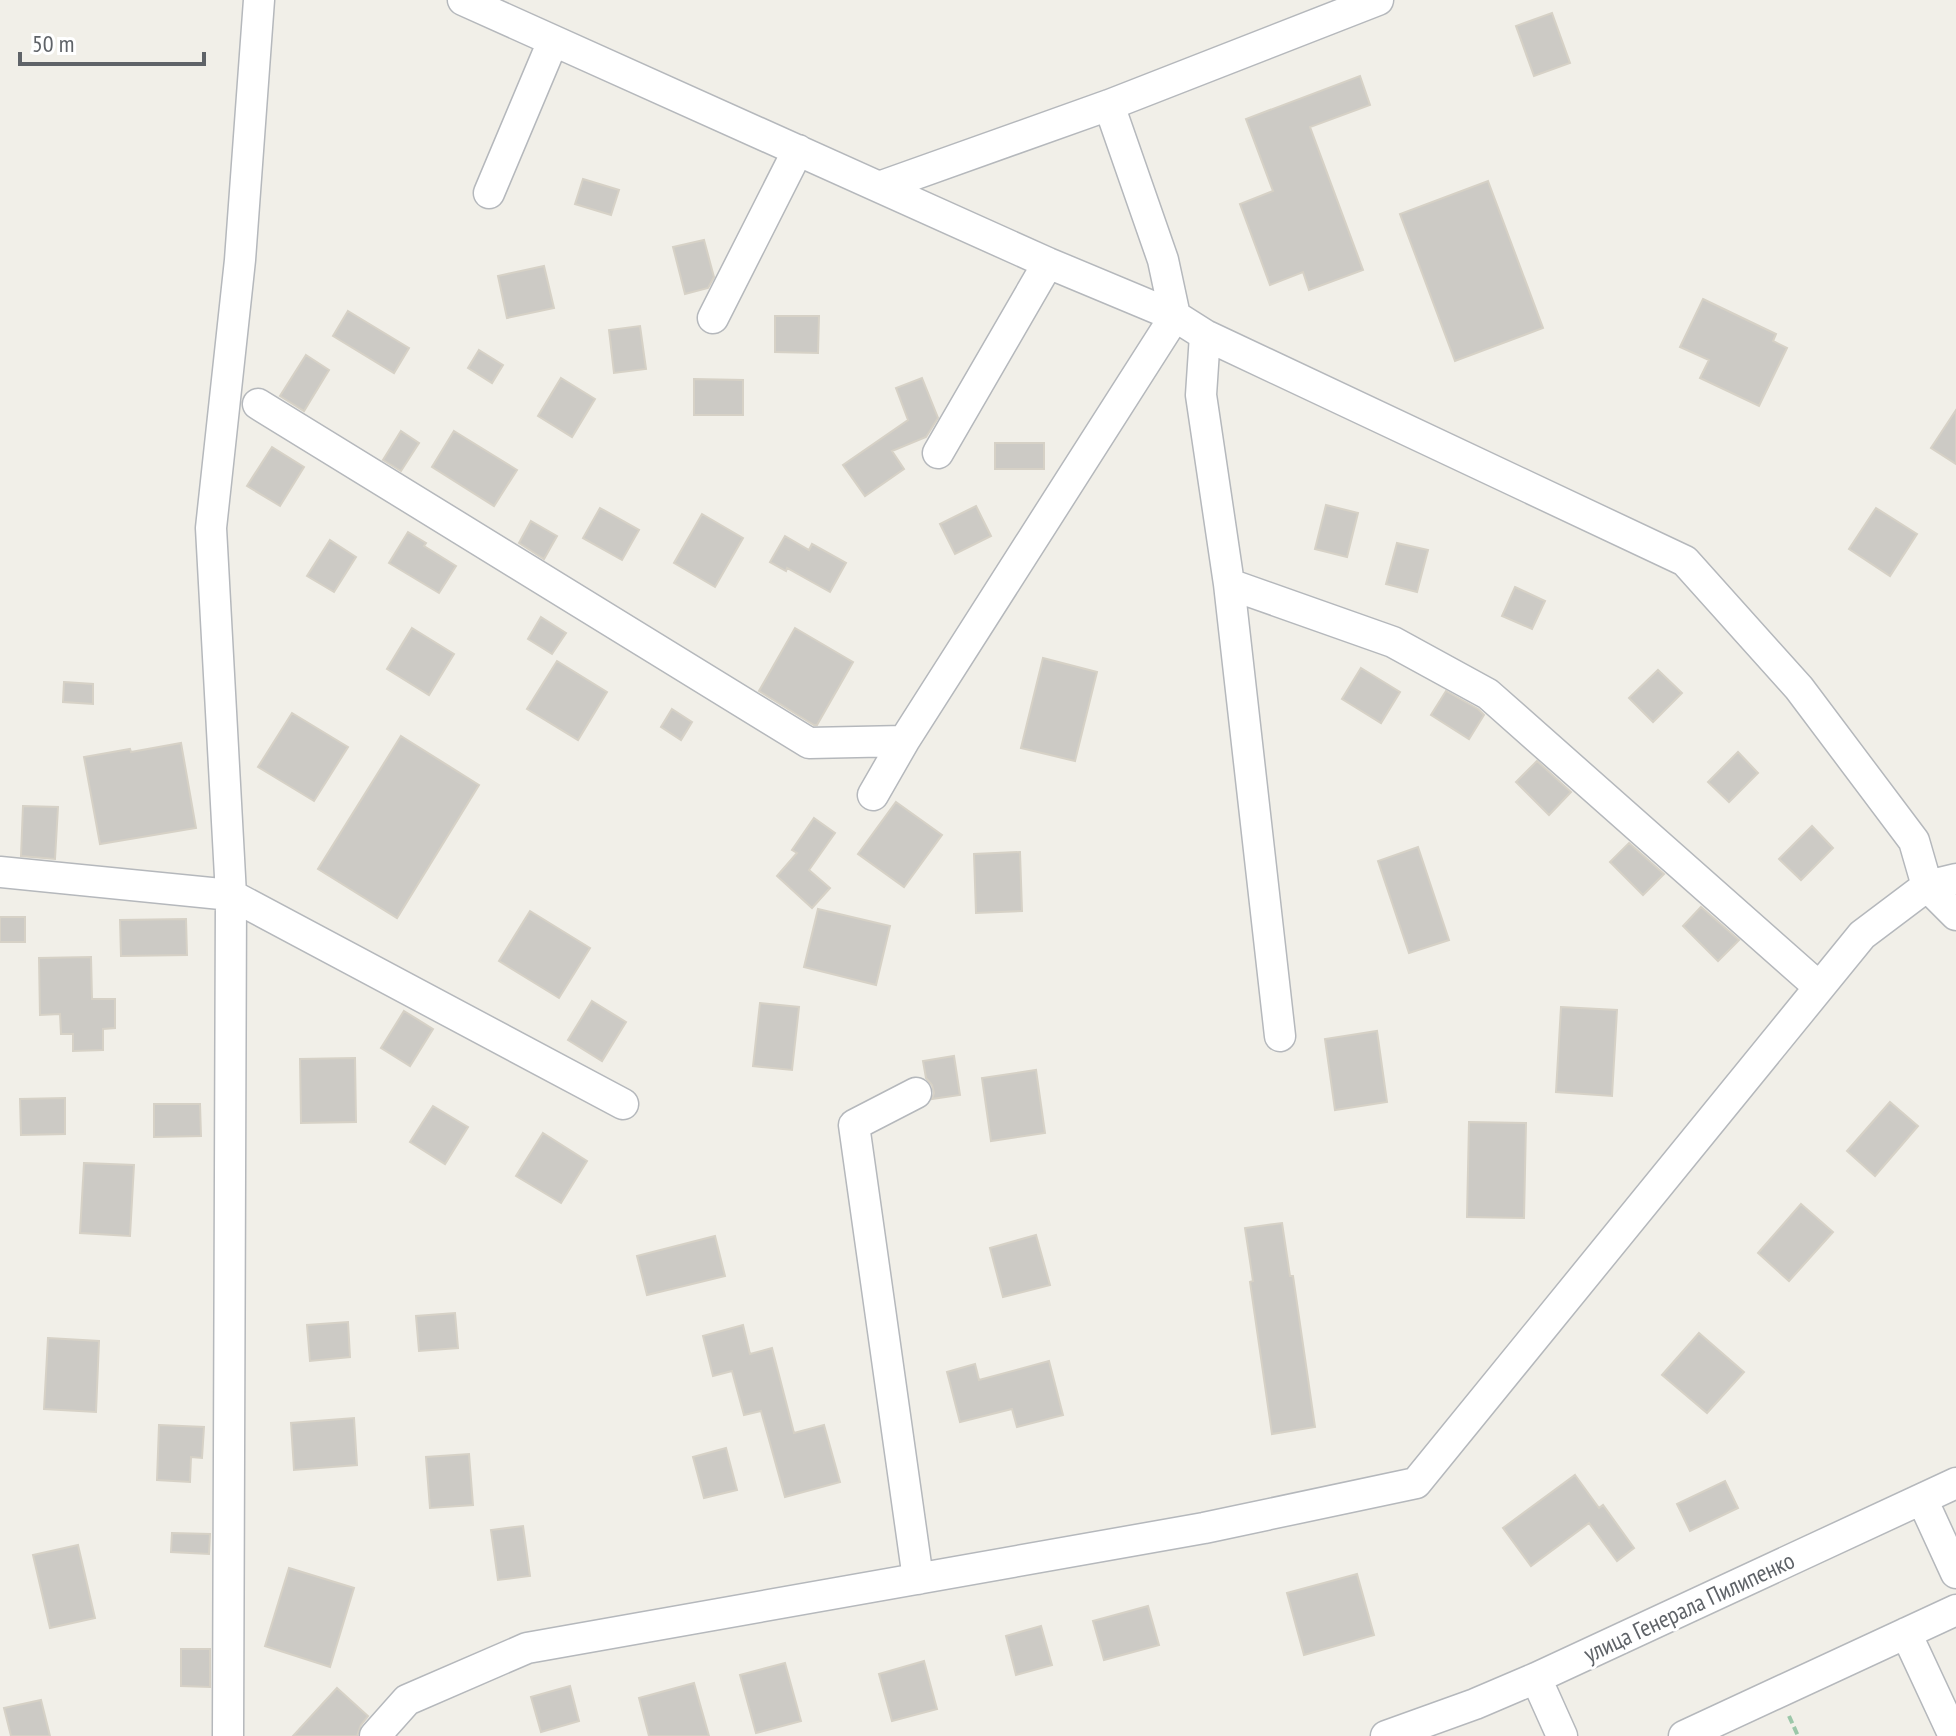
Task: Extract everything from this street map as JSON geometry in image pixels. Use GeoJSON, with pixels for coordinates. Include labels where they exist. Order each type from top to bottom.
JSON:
{"type":"FeatureCollection","features":[{"type":"Feature","properties":{"kind":"street"},"geometry":{"type":"LineString","coordinates":[[228,1736],[231,895],[211,528],[240,260],[259,0]]}},
{"type":"Feature","properties":{"kind":"street"},"geometry":{"type":"LineString","coordinates":[[463,0],[1048,263],[1175,316],[1205,335],[1685,561],[1799,688],[1914,841],[1927,886],[1956,915]]}},
{"type":"Feature","properties":{"kind":"street"},"geometry":{"type":"LineString","coordinates":[[879,187],[1109,105],[1378,0]]}},
{"type":"Feature","properties":{"kind":"street"},"geometry":{"type":"LineString","coordinates":[[489,193],[553,41]]}},
{"type":"Feature","properties":{"kind":"street"},"geometry":{"type":"LineString","coordinates":[[873,795],[904,741],[1175,316],[1163,260],[1109,105]]}},
{"type":"Feature","properties":{"kind":"street"},"geometry":{"type":"LineString","coordinates":[[713,318],[798,150]]}},
{"type":"Feature","properties":{"kind":"street"},"geometry":{"type":"LineString","coordinates":[[938,453],[1048,263]]}},
{"type":"Feature","properties":{"kind":"street"},"geometry":{"type":"LineString","coordinates":[[1205,335],[1201,395],[1229,584],[1280,1036]]}},
{"type":"Feature","properties":{"kind":"street"},"geometry":{"type":"LineString","coordinates":[[258,404],[809,743],[904,741]]}},
{"type":"Feature","properties":{"kind":"street"},"geometry":{"type":"LineString","coordinates":[[1229,584],[1393,642],[1488,694],[1819,987]]}},
{"type":"Feature","properties":{"kind":"street"},"geometry":{"type":"LineString","coordinates":[[0,872],[231,895],[623,1104]]}},
{"type":"Feature","properties":{"kind":"street"},"geometry":{"type":"LineString","coordinates":[[375,1736],[407,1700],[527,1648],[1204,1528],[1416,1483],[1862,935],[1927,886],[1956,879]]}},
{"type":"Feature","properties":{"kind":"street"},"geometry":{"type":"LineString","coordinates":[[916,1093],[854,1125],[918,1579]]}},
{"type":"Feature","properties":{"kind":"street","name":"улица Генерала Пилипенко"},"geometry":{"type":"LineString","coordinates":[[1386,1736],[1536,1678],[1956,1483]]}},
{"type":"Feature","properties":{"kind":"street"},"geometry":{"type":"LineString","coordinates":[[1922,1499],[1956,1573]]}},
{"type":"Feature","properties":{"kind":"street"},"geometry":{"type":"LineString","coordinates":[[1684,1736],[1956,1610]]}},
{"type":"Feature","properties":{"kind":"street"},"geometry":{"type":"LineString","coordinates":[[1906,1633],[1954,1736]]}},
{"type":"Feature","properties":{"kind":"street"},"geometry":{"type":"LineString","coordinates":[[1536,1678],[1562,1736]]}},
{"type":"Feature","properties":{"kind":"building"},"geometry":{"type":"Polygon","coordinates":[[[1552,13],[1570,63],[1534,76],[1516,26],[1552,13]]]}},
{"type":"Feature","properties":{"kind":"building"},"geometry":{"type":"Polygon","coordinates":[[[1360,76],[1370,105],[1310,127],[1363,270],[1309,290],[1303,272],[1270,285],[1240,204],[1273,191],[1246,119],[1360,76]]]}},
{"type":"Feature","properties":{"kind":"building"},"geometry":{"type":"Polygon","coordinates":[[[583,179],[619,190],[611,215],[575,204],[583,179]]]}},
{"type":"Feature","properties":{"kind":"building"},"geometry":{"type":"Polygon","coordinates":[[[1488,181],[1543,328],[1455,361],[1400,214],[1488,181]]]}},
{"type":"Feature","properties":{"kind":"building"},"geometry":{"type":"Polygon","coordinates":[[[704,240],[714,277],[708,288],[685,294],[673,247],[704,240]]]}},
{"type":"Feature","properties":{"kind":"building"},"geometry":{"type":"Polygon","coordinates":[[[544,266],[554,308],[507,318],[498,276],[544,266]]]}},
{"type":"Feature","properties":{"kind":"building"},"geometry":{"type":"Polygon","coordinates":[[[1703,299],[1776,334],[1773,341],[1787,348],[1759,406],[1700,378],[1709,360],[1680,347],[1703,299]]]}},
{"type":"Feature","properties":{"kind":"building"},"geometry":{"type":"Polygon","coordinates":[[[348,311],[409,348],[394,373],[333,336],[348,311]]]}},
{"type":"Feature","properties":{"kind":"building"},"geometry":{"type":"Polygon","coordinates":[[[775,316],[819,316],[818,353],[775,352],[775,316]]]}},
{"type":"Feature","properties":{"kind":"building"},"geometry":{"type":"Polygon","coordinates":[[[640,326],[646,369],[614,373],[609,330],[640,326]]]}},
{"type":"Feature","properties":{"kind":"building"},"geometry":{"type":"Polygon","coordinates":[[[479,350],[503,365],[492,383],[468,368],[479,350]]]}},
{"type":"Feature","properties":{"kind":"building"},"geometry":{"type":"Polygon","coordinates":[[[306,355],[329,370],[304,411],[280,396],[306,355]]]}},
{"type":"Feature","properties":{"kind":"building"},"geometry":{"type":"Polygon","coordinates":[[[561,378],[595,399],[572,437],[538,416],[561,378]]]}},
{"type":"Feature","properties":{"kind":"building"},"geometry":{"type":"Polygon","coordinates":[[[922,378],[938,418],[926,437],[892,451],[904,469],[865,496],[843,465],[908,420],[896,388],[922,378]]]}},
{"type":"Feature","properties":{"kind":"building"},"geometry":{"type":"Polygon","coordinates":[[[694,379],[743,380],[743,415],[694,415],[694,379]]]}},
{"type":"Feature","properties":{"kind":"building"},"geometry":{"type":"Polygon","coordinates":[[[1956,410],[1956,464],[1931,448],[1956,410]]]}},
{"type":"Feature","properties":{"kind":"building"},"geometry":{"type":"Polygon","coordinates":[[[401,431],[419,443],[401,471],[383,460],[401,431]]]}},
{"type":"Feature","properties":{"kind":"building"},"geometry":{"type":"Polygon","coordinates":[[[454,431],[517,470],[494,506],[432,467],[454,431]]]}},
{"type":"Feature","properties":{"kind":"building"},"geometry":{"type":"Polygon","coordinates":[[[995,443],[1044,443],[1044,469],[995,469],[995,443]]]}},
{"type":"Feature","properties":{"kind":"building"},"geometry":{"type":"Polygon","coordinates":[[[272,447],[304,467],[280,506],[247,486],[272,447]]]}},
{"type":"Feature","properties":{"kind":"building"},"geometry":{"type":"Polygon","coordinates":[[[1326,505],[1358,513],[1347,557],[1315,549],[1326,505]]]}},
{"type":"Feature","properties":{"kind":"building"},"geometry":{"type":"Polygon","coordinates":[[[976,506],[991,536],[955,554],[940,524],[976,506]]]}},
{"type":"Feature","properties":{"kind":"building"},"geometry":{"type":"Polygon","coordinates":[[[600,508],[639,530],[622,560],[583,538],[600,508]]]}},
{"type":"Feature","properties":{"kind":"building"},"geometry":{"type":"Polygon","coordinates":[[[1876,508],[1917,534],[1890,576],[1849,549],[1876,508]]]}},
{"type":"Feature","properties":{"kind":"building"},"geometry":{"type":"Polygon","coordinates":[[[702,514],[743,538],[715,587],[674,563],[702,514]]]}},
{"type":"Feature","properties":{"kind":"building"},"geometry":{"type":"Polygon","coordinates":[[[531,521],[557,536],[544,559],[519,543],[531,521]]]}},
{"type":"Feature","properties":{"kind":"building"},"geometry":{"type":"Polygon","coordinates":[[[408,532],[456,566],[439,593],[389,563],[408,532]]]}},
{"type":"Feature","properties":{"kind":"building"},"geometry":{"type":"Polygon","coordinates":[[[785,536],[809,550],[812,544],[846,563],[830,592],[770,562],[785,536]]]}},
{"type":"Feature","properties":{"kind":"building"},"geometry":{"type":"Polygon","coordinates":[[[330,540],[356,557],[334,592],[307,576],[330,540]]]}},
{"type":"Feature","properties":{"kind":"building"},"geometry":{"type":"Polygon","coordinates":[[[1397,543],[1428,550],[1417,592],[1386,584],[1397,543]]]}},
{"type":"Feature","properties":{"kind":"building"},"geometry":{"type":"Polygon","coordinates":[[[1515,587],[1545,601],[1532,629],[1502,616],[1515,587]]]}},
{"type":"Feature","properties":{"kind":"building"},"geometry":{"type":"Polygon","coordinates":[[[541,617],[566,633],[552,654],[528,639],[541,617]]]}},
{"type":"Feature","properties":{"kind":"building"},"geometry":{"type":"Polygon","coordinates":[[[412,628],[454,654],[429,695],[387,669],[412,628]]]}},
{"type":"Feature","properties":{"kind":"building"},"geometry":{"type":"Polygon","coordinates":[[[795,628],[853,662],[817,725],[759,691],[795,628]]]}},
{"type":"Feature","properties":{"kind":"building"},"geometry":{"type":"Polygon","coordinates":[[[1043,658],[1097,672],[1075,761],[1021,748],[1043,658]]]}},
{"type":"Feature","properties":{"kind":"building"},"geometry":{"type":"Polygon","coordinates":[[[557,661],[607,692],[578,740],[527,709],[557,661]]]}},
{"type":"Feature","properties":{"kind":"building"},"geometry":{"type":"Polygon","coordinates":[[[1361,668],[1400,692],[1381,723],[1342,699],[1361,668]]]}},
{"type":"Feature","properties":{"kind":"building"},"geometry":{"type":"Polygon","coordinates":[[[1658,670],[1682,693],[1653,722],[1629,698],[1658,670]]]}},
{"type":"Feature","properties":{"kind":"building"},"geometry":{"type":"Polygon","coordinates":[[[64,682],[93,684],[93,704],[63,702],[64,682]]]}},
{"type":"Feature","properties":{"kind":"building"},"geometry":{"type":"Polygon","coordinates":[[[1446,691],[1484,715],[1469,739],[1431,715],[1446,691]]]}},
{"type":"Feature","properties":{"kind":"building"},"geometry":{"type":"Polygon","coordinates":[[[672,709],[692,722],[681,740],[661,727],[672,709]]]}},
{"type":"Feature","properties":{"kind":"building"},"geometry":{"type":"Polygon","coordinates":[[[292,713],[348,747],[314,801],[258,767],[292,713]]]}},
{"type":"Feature","properties":{"kind":"building"},"geometry":{"type":"Polygon","coordinates":[[[401,736],[479,785],[397,918],[318,869],[401,736]]]}},
{"type":"Feature","properties":{"kind":"building"},"geometry":{"type":"Polygon","coordinates":[[[181,743],[196,828],[100,844],[84,757],[181,743]]]}},
{"type":"Feature","properties":{"kind":"building"},"geometry":{"type":"Polygon","coordinates":[[[1738,752],[1758,773],[1729,802],[1708,782],[1738,752]]]}},
{"type":"Feature","properties":{"kind":"building"},"geometry":{"type":"Polygon","coordinates":[[[1537,761],[1571,792],[1549,815],[1516,782],[1537,761]]]}},
{"type":"Feature","properties":{"kind":"building"},"geometry":{"type":"Polygon","coordinates":[[[896,802],[942,835],[904,887],[858,854],[896,802]]]}},
{"type":"Feature","properties":{"kind":"building"},"geometry":{"type":"Polygon","coordinates":[[[23,806],[58,807],[55,859],[21,856],[23,806]]]}},
{"type":"Feature","properties":{"kind":"building"},"geometry":{"type":"Polygon","coordinates":[[[814,818],[835,833],[809,870],[830,888],[812,908],[777,876],[797,853],[792,850],[814,818]]]}},
{"type":"Feature","properties":{"kind":"building"},"geometry":{"type":"Polygon","coordinates":[[[1812,826],[1833,848],[1801,880],[1779,859],[1812,826]]]}},
{"type":"Feature","properties":{"kind":"building"},"geometry":{"type":"Polygon","coordinates":[[[1629,843],[1664,874],[1643,895],[1610,862],[1629,843]]]}},
{"type":"Feature","properties":{"kind":"building"},"geometry":{"type":"Polygon","coordinates":[[[1418,847],[1449,940],[1409,953],[1378,861],[1418,847]]]}},
{"type":"Feature","properties":{"kind":"building"},"geometry":{"type":"Polygon","coordinates":[[[1020,852],[1022,911],[976,913],[974,854],[1020,852]]]}},
{"type":"Feature","properties":{"kind":"building"},"geometry":{"type":"Polygon","coordinates":[[[1701,907],[1739,940],[1718,961],[1683,926],[1701,907]]]}},
{"type":"Feature","properties":{"kind":"building"},"geometry":{"type":"Polygon","coordinates":[[[818,909],[890,926],[876,985],[804,967],[818,909]]]}},
{"type":"Feature","properties":{"kind":"building"},"geometry":{"type":"Polygon","coordinates":[[[530,911],[590,948],[559,998],[499,961],[530,911]]]}},
{"type":"Feature","properties":{"kind":"building"},"geometry":{"type":"Polygon","coordinates":[[[0,917],[25,917],[25,942],[0,942],[0,917]]]}},
{"type":"Feature","properties":{"kind":"building"},"geometry":{"type":"Polygon","coordinates":[[[186,919],[187,955],[121,956],[120,920],[186,919]]]}},
{"type":"Feature","properties":{"kind":"building"},"geometry":{"type":"Polygon","coordinates":[[[91,957],[92,999],[115,999],[115,1028],[103,1029],[103,1050],[73,1051],[73,1034],[61,1034],[60,1014],[40,1015],[39,958],[91,957]]]}},
{"type":"Feature","properties":{"kind":"building"},"geometry":{"type":"Polygon","coordinates":[[[592,1001],[626,1022],[602,1061],[568,1040],[592,1001]]]}},
{"type":"Feature","properties":{"kind":"building"},"geometry":{"type":"Polygon","coordinates":[[[760,1003],[799,1007],[792,1070],[753,1066],[760,1003]]]}},
{"type":"Feature","properties":{"kind":"building"},"geometry":{"type":"Polygon","coordinates":[[[1561,1007],[1617,1010],[1612,1096],[1556,1092],[1561,1007]]]}},
{"type":"Feature","properties":{"kind":"building"},"geometry":{"type":"Polygon","coordinates":[[[404,1011],[433,1029],[410,1066],[381,1048],[404,1011]]]}},
{"type":"Feature","properties":{"kind":"building"},"geometry":{"type":"Polygon","coordinates":[[[1377,1031],[1387,1102],[1335,1110],[1325,1039],[1377,1031]]]}},
{"type":"Feature","properties":{"kind":"building"},"geometry":{"type":"Polygon","coordinates":[[[954,1056],[960,1095],[932,1099],[934,1093],[926,1078],[923,1061],[954,1056]]]}},
{"type":"Feature","properties":{"kind":"building"},"geometry":{"type":"Polygon","coordinates":[[[355,1058],[356,1122],[301,1123],[300,1059],[355,1058]]]}},
{"type":"Feature","properties":{"kind":"building"},"geometry":{"type":"Polygon","coordinates":[[[1036,1070],[1045,1133],[991,1141],[982,1078],[1036,1070]]]}},
{"type":"Feature","properties":{"kind":"building"},"geometry":{"type":"Polygon","coordinates":[[[65,1098],[65,1134],[21,1135],[20,1099],[65,1098]]]}},
{"type":"Feature","properties":{"kind":"building"},"geometry":{"type":"Polygon","coordinates":[[[1890,1102],[1918,1126],[1875,1176],[1847,1151],[1890,1102]]]}},
{"type":"Feature","properties":{"kind":"building"},"geometry":{"type":"Polygon","coordinates":[[[154,1104],[200,1104],[201,1136],[154,1137],[154,1104]]]}},
{"type":"Feature","properties":{"kind":"building"},"geometry":{"type":"Polygon","coordinates":[[[433,1106],[468,1127],[445,1164],[410,1142],[433,1106]]]}},
{"type":"Feature","properties":{"kind":"building"},"geometry":{"type":"Polygon","coordinates":[[[1469,1122],[1526,1123],[1524,1218],[1467,1217],[1469,1122]]]}},
{"type":"Feature","properties":{"kind":"building"},"geometry":{"type":"Polygon","coordinates":[[[543,1133],[587,1161],[561,1203],[516,1176],[543,1133]]]}},
{"type":"Feature","properties":{"kind":"building"},"geometry":{"type":"Polygon","coordinates":[[[84,1163],[134,1165],[130,1236],[80,1233],[84,1163]]]}},
{"type":"Feature","properties":{"kind":"building"},"geometry":{"type":"Polygon","coordinates":[[[1801,1204],[1833,1232],[1789,1281],[1758,1253],[1801,1204]]]}},
{"type":"Feature","properties":{"kind":"building"},"geometry":{"type":"Polygon","coordinates":[[[1282,1223],[1315,1427],[1272,1434],[1245,1228],[1282,1223]]]}},
{"type":"Feature","properties":{"kind":"building"},"geometry":{"type":"Polygon","coordinates":[[[1036,1235],[1050,1285],[1003,1297],[990,1248],[1036,1235]]]}},
{"type":"Feature","properties":{"kind":"building"},"geometry":{"type":"Polygon","coordinates":[[[715,1236],[725,1276],[647,1295],[637,1256],[715,1236]]]}},
{"type":"Feature","properties":{"kind":"building"},"geometry":{"type":"Polygon","coordinates":[[[455,1313],[458,1348],[419,1351],[416,1316],[455,1313]]]}},
{"type":"Feature","properties":{"kind":"building"},"geometry":{"type":"Polygon","coordinates":[[[348,1322],[350,1357],[310,1361],[307,1325],[348,1322]]]}},
{"type":"Feature","properties":{"kind":"building"},"geometry":{"type":"Polygon","coordinates":[[[743,1325],[750,1354],[772,1348],[794,1433],[824,1425],[840,1482],[785,1497],[761,1411],[744,1415],[732,1371],[713,1376],[703,1336],[743,1325]]]}},
{"type":"Feature","properties":{"kind":"building"},"geometry":{"type":"Polygon","coordinates":[[[1699,1333],[1744,1372],[1707,1413],[1662,1375],[1699,1333]]]}},
{"type":"Feature","properties":{"kind":"building"},"geometry":{"type":"Polygon","coordinates":[[[48,1338],[99,1341],[96,1412],[44,1409],[48,1338]]]}},
{"type":"Feature","properties":{"kind":"building"},"geometry":{"type":"Polygon","coordinates":[[[1049,1361],[1063,1415],[1017,1427],[1012,1409],[960,1422],[947,1372],[975,1364],[979,1380],[1049,1361]]]}},
{"type":"Feature","properties":{"kind":"building"},"geometry":{"type":"Polygon","coordinates":[[[354,1418],[357,1465],[294,1470],[291,1423],[354,1418]]]}},
{"type":"Feature","properties":{"kind":"building"},"geometry":{"type":"Polygon","coordinates":[[[159,1425],[204,1427],[202,1458],[191,1457],[190,1482],[157,1480],[159,1425]]]}},
{"type":"Feature","properties":{"kind":"building"},"geometry":{"type":"Polygon","coordinates":[[[726,1448],[737,1490],[704,1498],[693,1457],[726,1448]]]}},
{"type":"Feature","properties":{"kind":"building"},"geometry":{"type":"Polygon","coordinates":[[[469,1454],[473,1505],[430,1508],[426,1457],[469,1454]]]}},
{"type":"Feature","properties":{"kind":"building"},"geometry":{"type":"Polygon","coordinates":[[[1575,1475],[1599,1508],[1603,1505],[1634,1548],[1617,1561],[1589,1523],[1531,1566],[1503,1528],[1575,1475]]]}},
{"type":"Feature","properties":{"kind":"building"},"geometry":{"type":"Polygon","coordinates":[[[1725,1481],[1738,1508],[1690,1531],[1677,1504],[1725,1481]]]}},
{"type":"Feature","properties":{"kind":"building"},"geometry":{"type":"Polygon","coordinates":[[[523,1526],[530,1576],[498,1580],[491,1530],[523,1526]]]}},
{"type":"Feature","properties":{"kind":"building"},"geometry":{"type":"Polygon","coordinates":[[[172,1533],[210,1534],[209,1554],[171,1552],[172,1533]]]}},
{"type":"Feature","properties":{"kind":"building"},"geometry":{"type":"Polygon","coordinates":[[[78,1545],[95,1618],[50,1628],[33,1555],[78,1545]]]}},
{"type":"Feature","properties":{"kind":"building"},"geometry":{"type":"Polygon","coordinates":[[[289,1568],[354,1588],[330,1667],[265,1646],[289,1568]]]}},
{"type":"Feature","properties":{"kind":"building"},"geometry":{"type":"Polygon","coordinates":[[[1357,1574],[1374,1635],[1304,1655],[1287,1593],[1357,1574]]]}},
{"type":"Feature","properties":{"kind":"building"},"geometry":{"type":"Polygon","coordinates":[[[1148,1606],[1159,1645],[1104,1660],[1093,1621],[1148,1606]]]}},
{"type":"Feature","properties":{"kind":"building"},"geometry":{"type":"Polygon","coordinates":[[[1041,1626],[1052,1665],[1016,1675],[1006,1636],[1041,1626]]]}},
{"type":"Feature","properties":{"kind":"building"},"geometry":{"type":"Polygon","coordinates":[[[181,1649],[210,1649],[210,1687],[181,1686],[181,1649]]]}},
{"type":"Feature","properties":{"kind":"building"},"geometry":{"type":"Polygon","coordinates":[[[924,1661],[937,1709],[892,1721],[879,1674],[924,1661]]]}},
{"type":"Feature","properties":{"kind":"building"},"geometry":{"type":"Polygon","coordinates":[[[785,1663],[801,1721],[756,1733],[740,1675],[785,1663]]]}},
{"type":"Feature","properties":{"kind":"building"},"geometry":{"type":"Polygon","coordinates":[[[694,1683],[709,1736],[649,1736],[639,1698],[694,1683]]]}},
{"type":"Feature","properties":{"kind":"building"},"geometry":{"type":"Polygon","coordinates":[[[570,1686],[579,1721],[541,1732],[531,1697],[570,1686]]]}},
{"type":"Feature","properties":{"kind":"building"},"geometry":{"type":"Polygon","coordinates":[[[337,1688],[368,1716],[357,1736],[293,1736],[337,1688]]]}},
{"type":"Feature","properties":{"kind":"building"},"geometry":{"type":"Polygon","coordinates":[[[41,1700],[50,1736],[11,1736],[4,1708],[41,1700]]]}}]}
